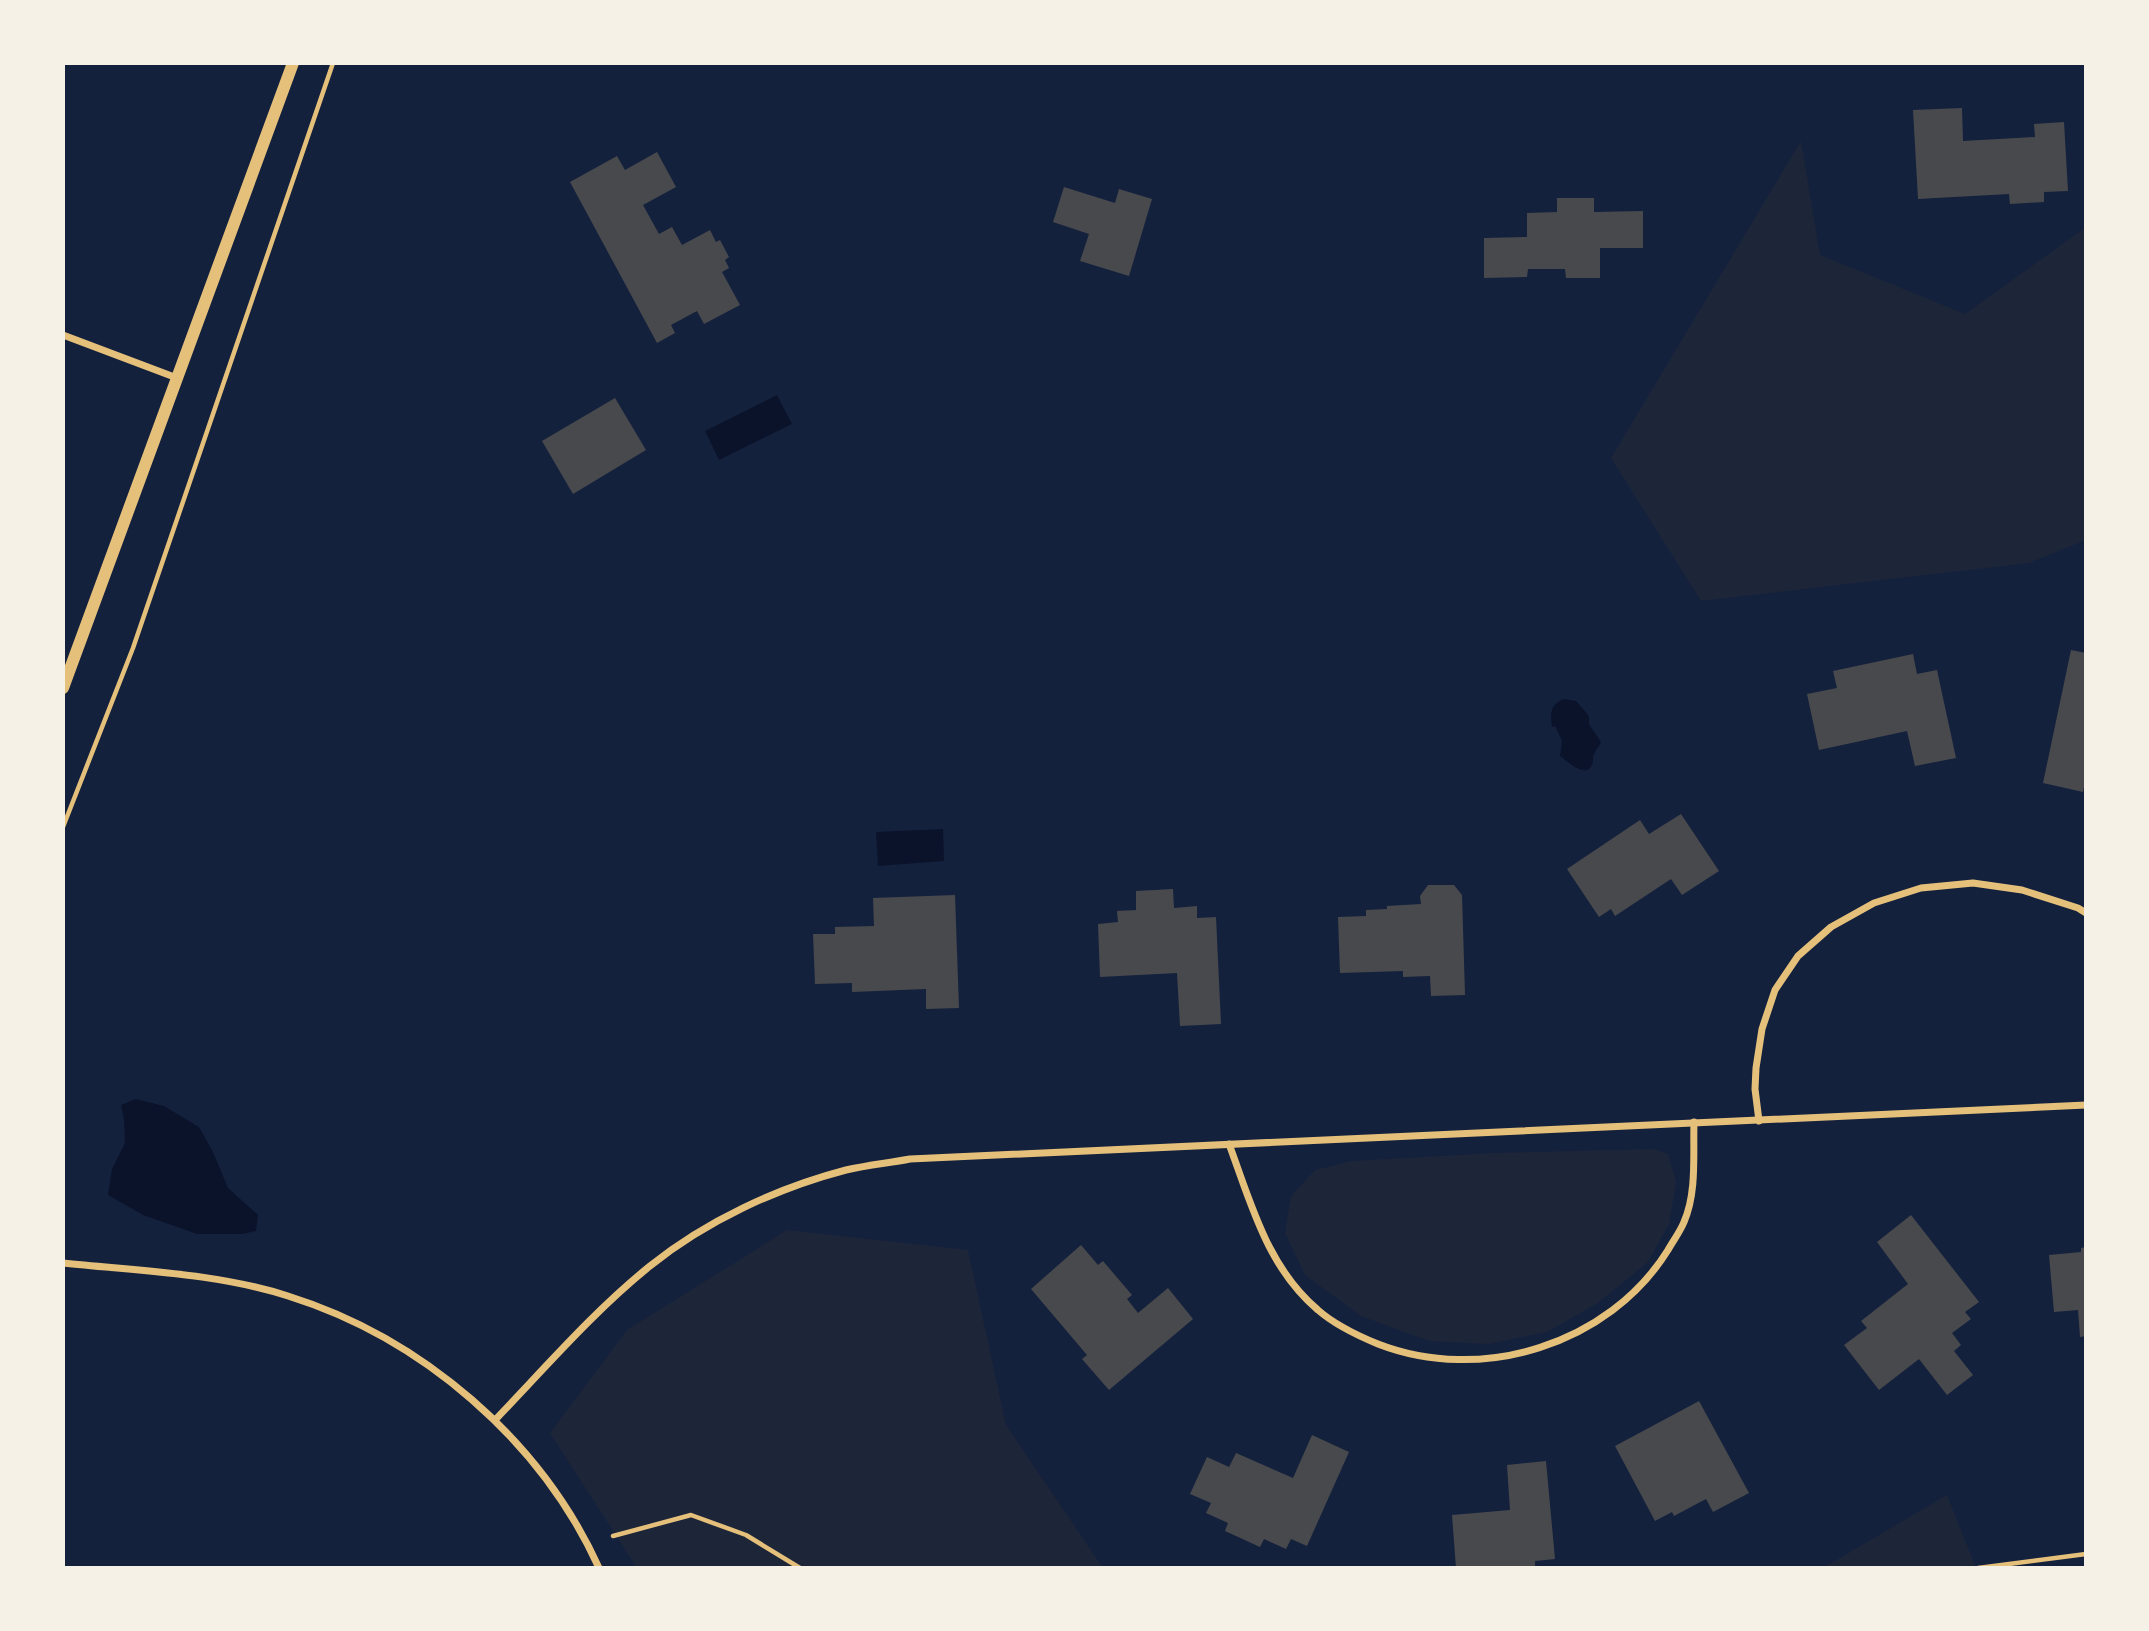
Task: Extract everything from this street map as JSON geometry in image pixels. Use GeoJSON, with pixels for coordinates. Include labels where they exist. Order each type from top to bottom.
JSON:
{"type":"FeatureCollection","features":[{"type":"Feature","properties":{"kind":"street"},"geometry":{"type":"LineString","coordinates":[[63,688],[293,63]]}},
{"type":"Feature","properties":{"kind":"street"},"geometry":{"type":"LineString","coordinates":[[63,335],[177,378]]}},
{"type":"Feature","properties":{"kind":"street"},"geometry":{"type":"LineString","coordinates":[[1759,1121],[1755,1090],[1756,1068],[1762,1029],[1775,990],[1798,956],[1831,927],[1874,903],[1921,888],[1973,883],[2022,890],[2086,913]]}},
{"type":"Feature","properties":{"kind":"street"},"geometry":{"type":"LineString","coordinates":[[495,1420],[612,1299],[652,1264],[705,1228],[778,1192],[847,1170],[909,1159],[2086,1105]]}},
{"type":"Feature","properties":{"kind":"street"},"geometry":{"type":"LineString","coordinates":[[1229,1143],[1267,1246],[1287,1278],[1318,1310],[1352,1334],[1397,1351],[1447,1360],[1498,1358],[1548,1346],[1590,1325],[1631,1295],[1659,1263],[1684,1223],[1692,1194],[1694,1122]]}},
{"type":"Feature","properties":{"kind":"street"},"geometry":{"type":"LineString","coordinates":[[63,1263],[218,1279],[288,1296],[347,1319],[411,1354],[495,1420],[549,1483],[588,1544],[598,1568]]}},
{"type":"Feature","properties":{"kind":"path"},"geometry":{"type":"LineString","coordinates":[[63,827],[134,648],[333,63]]}},
{"type":"Feature","properties":{"kind":"path"},"geometry":{"type":"LineString","coordinates":[[613,1536],[691,1515],[746,1535],[800,1568]]}},
{"type":"Feature","properties":{"kind":"path"},"geometry":{"type":"LineString","coordinates":[[1978,1568],[2086,1554]]}},
{"type":"Feature","properties":{"kind":"shaded area"},"geometry":{"type":"Polygon","coordinates":[[[1801,141],[1820,255],[1965,314],[2086,227],[2086,540],[2029,563],[1701,601],[1611,458],[1801,141]]]}},
{"type":"Feature","properties":{"kind":"shaded area"},"geometry":{"type":"Polygon","coordinates":[[[777,395],[792,424],[719,460],[705,431],[777,395]]]}},
{"type":"Feature","properties":{"kind":"shaded area"},"geometry":{"type":"Polygon","coordinates":[[[1564,699],[1576,701],[1589,716],[1589,724],[1601,742],[1587,770],[1573,766],[1560,756],[1562,741],[1555,726],[1552,727],[1551,714],[1556,704],[1564,699]]]}},
{"type":"Feature","properties":{"kind":"shaded area"},"geometry":{"type":"Polygon","coordinates":[[[943,829],[944,861],[878,866],[876,832],[943,829]]]}},
{"type":"Feature","properties":{"kind":"shaded area"},"geometry":{"type":"Polygon","coordinates":[[[136,1099],[164,1106],[199,1127],[228,1188],[258,1215],[256,1231],[242,1234],[197,1234],[143,1215],[108,1195],[112,1169],[125,1143],[121,1105],[136,1099]]]}},
{"type":"Feature","properties":{"kind":"shaded area"},"geometry":{"type":"Polygon","coordinates":[[[1653,1149],[1668,1154],[1676,1182],[1669,1224],[1648,1262],[1598,1303],[1547,1332],[1488,1344],[1429,1341],[1361,1316],[1305,1275],[1285,1233],[1291,1196],[1315,1170],[1352,1161],[1494,1153],[1653,1149]]]}},
{"type":"Feature","properties":{"kind":"shaded area"},"geometry":{"type":"Polygon","coordinates":[[[787,1230],[968,1250],[1006,1425],[1103,1568],[637,1568],[550,1433],[627,1330],[787,1230]]]}},
{"type":"Feature","properties":{"kind":"shaded area"},"geometry":{"type":"Polygon","coordinates":[[[1947,1495],[1976,1568],[1823,1568],[1947,1495]]]}},
{"type":"Feature","properties":{"kind":"building"},"geometry":{"type":"Polygon","coordinates":[[[1962,108],[1963,141],[2035,137],[2034,124],[2064,122],[2068,191],[2044,192],[2044,202],[2010,204],[2009,194],[1918,199],[1913,110],[1962,108]]]}},
{"type":"Feature","properties":{"kind":"building"},"geometry":{"type":"Polygon","coordinates":[[[657,152],[676,187],[643,205],[659,234],[672,227],[682,245],[710,230],[716,242],[720,240],[729,257],[725,260],[729,268],[722,272],[740,305],[704,324],[697,311],[671,325],[675,333],[657,343],[570,182],[617,156],[625,170],[657,152]]]}},
{"type":"Feature","properties":{"kind":"building"},"geometry":{"type":"Polygon","coordinates":[[[1064,187],[1115,203],[1119,189],[1152,199],[1129,276],[1080,261],[1089,234],[1053,222],[1064,187]]]}},
{"type":"Feature","properties":{"kind":"building"},"geometry":{"type":"Polygon","coordinates":[[[1557,198],[1594,198],[1594,212],[1643,211],[1643,248],[1600,248],[1600,278],[1566,278],[1565,269],[1528,269],[1527,277],[1484,278],[1484,238],[1527,237],[1527,213],[1557,212],[1557,198]]]}},
{"type":"Feature","properties":{"kind":"building"},"geometry":{"type":"Polygon","coordinates":[[[615,398],[646,450],[573,494],[542,441],[615,398]]]}},
{"type":"Feature","properties":{"kind":"building"},"geometry":{"type":"Polygon","coordinates":[[[2071,650],[2086,653],[2086,776],[2083,792],[2043,783],[2071,650]]]}},
{"type":"Feature","properties":{"kind":"building"},"geometry":{"type":"Polygon","coordinates":[[[1913,654],[1917,674],[1937,670],[1956,758],[1915,766],[1907,731],[1819,750],[1807,694],[1837,688],[1833,671],[1913,654]]]}},
{"type":"Feature","properties":{"kind":"building"},"geometry":{"type":"Polygon","coordinates":[[[1681,814],[1719,871],[1682,895],[1671,879],[1615,916],[1611,909],[1599,917],[1567,869],[1640,820],[1649,834],[1681,814]]]}},
{"type":"Feature","properties":{"kind":"building"},"geometry":{"type":"Polygon","coordinates":[[[1428,885],[1454,885],[1462,895],[1465,995],[1431,996],[1430,976],[1403,977],[1403,971],[1340,973],[1338,917],[1366,916],[1366,910],[1421,904],[1420,896],[1428,885]]]}},
{"type":"Feature","properties":{"kind":"building"},"geometry":{"type":"Polygon","coordinates":[[[1173,889],[1174,908],[1197,906],[1197,918],[1216,917],[1221,1024],[1180,1026],[1177,973],[1100,977],[1098,924],[1118,922],[1117,911],[1136,910],[1136,891],[1173,889]]]}},
{"type":"Feature","properties":{"kind":"building"},"geometry":{"type":"Polygon","coordinates":[[[955,895],[959,1008],[926,1009],[926,989],[852,992],[852,983],[815,984],[813,934],[835,934],[835,927],[874,926],[873,898],[955,895]]]}},
{"type":"Feature","properties":{"kind":"building"},"geometry":{"type":"Polygon","coordinates":[[[1911,1215],[1979,1302],[1965,1312],[1971,1319],[1952,1333],[1961,1345],[1954,1351],[1973,1375],[1947,1395],[1919,1359],[1879,1390],[1844,1345],[1867,1328],[1861,1321],[1908,1284],[1877,1242],[1911,1215]]]}},
{"type":"Feature","properties":{"kind":"building"},"geometry":{"type":"Polygon","coordinates":[[[1081,1245],[1098,1265],[1103,1261],[1132,1295],[1127,1299],[1138,1313],[1168,1288],[1193,1319],[1109,1390],[1082,1359],[1087,1355],[1031,1289],[1081,1245]]]}},
{"type":"Feature","properties":{"kind":"building"},"geometry":{"type":"Polygon","coordinates":[[[2086,1247],[2086,1336],[2080,1337],[2078,1310],[2054,1312],[2049,1255],[2081,1252],[2081,1248],[2086,1247]]]}},
{"type":"Feature","properties":{"kind":"building"},"geometry":{"type":"Polygon","coordinates":[[[1699,1401],[1749,1493],[1713,1512],[1706,1499],[1674,1516],[1672,1512],[1655,1521],[1615,1446],[1699,1401]]]}},
{"type":"Feature","properties":{"kind":"building"},"geometry":{"type":"Polygon","coordinates":[[[1312,1435],[1349,1452],[1307,1546],[1291,1539],[1286,1549],[1264,1539],[1260,1547],[1225,1531],[1228,1523],[1206,1513],[1211,1503],[1190,1494],[1207,1457],[1229,1467],[1236,1453],[1293,1478],[1312,1435]]]}},
{"type":"Feature","properties":{"kind":"building"},"geometry":{"type":"Polygon","coordinates":[[[1546,1461],[1555,1559],[1535,1561],[1535,1568],[1456,1568],[1452,1515],[1510,1510],[1507,1465],[1546,1461]]]}}]}
